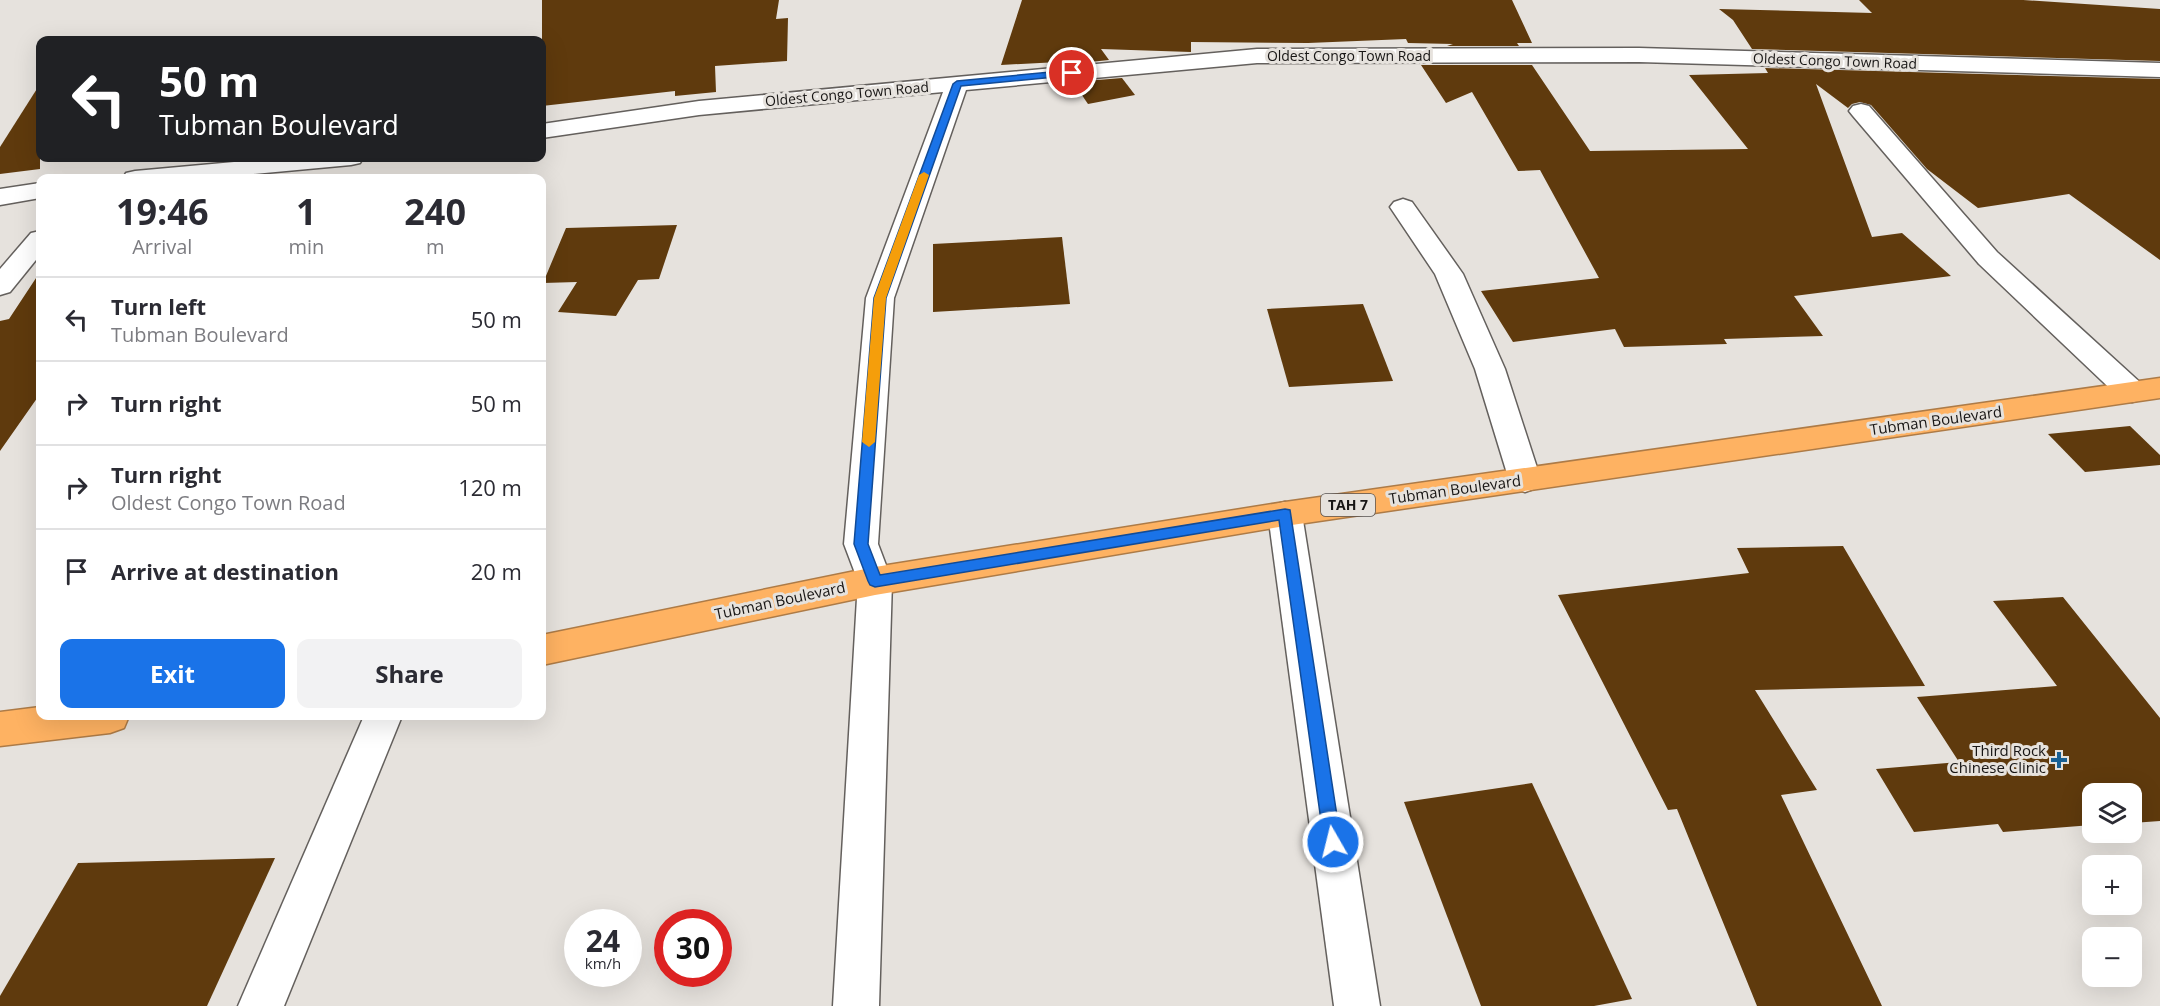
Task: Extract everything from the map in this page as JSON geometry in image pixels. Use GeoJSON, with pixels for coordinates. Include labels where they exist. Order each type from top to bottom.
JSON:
{"type":"FeatureCollection","features":[{"type":"Feature","properties":{"kind":"highway","name":"Tubman Boulevard"},"geometry":{"type":"LineString","coordinates":[[546,650],[875,581],[1285,514],[2146,390]]}},
{"type":"Feature","properties":{"kind":"highway"},"geometry":{"type":"LineString","coordinates":[[0,729],[76,720]]}},
{"type":"Feature","properties":{"kind":"street","name":"Oldest Congo Town Road"},"geometry":{"type":"LineString","coordinates":[[546,130],[699,108],[1269,56],[1639,55],[2160,70]]}},
{"type":"Feature","properties":{"kind":"street"},"geometry":{"type":"LineString","coordinates":[[856,1006],[875,581],[861,544],[880,298],[957,84]]}},
{"type":"Feature","properties":{"kind":"street"},"geometry":{"type":"LineString","coordinates":[[1861,111],[1988,258],[2146,390]]}},
{"type":"Feature","properties":{"kind":"street"},"geometry":{"type":"LineString","coordinates":[[178,174],[308,162]]}},
{"type":"Feature","properties":{"kind":"street"},"geometry":{"type":"LineString","coordinates":[[0,197],[36,191]]}},
{"type":"Feature","properties":{"kind":"street"},"geometry":{"type":"LineString","coordinates":[[1403,207],[1449,274],[1490,369],[1525,480]]}},
{"type":"Feature","properties":{"kind":"street"},"geometry":{"type":"LineString","coordinates":[[0,286],[36,244]]}},
{"type":"Feature","properties":{"kind":"street"},"geometry":{"type":"LineString","coordinates":[[1285,514],[1357,1006]]}},
{"type":"Feature","properties":{"kind":"street"},"geometry":{"type":"LineString","coordinates":[[261,1006],[381,720]]}},
{"type":"Feature","properties":{"kind":"building"},"geometry":{"type":"Polygon","coordinates":[[[542,0],[779,0],[776,19],[788,18],[787,61],[715,66],[716,92],[675,96],[675,91],[546,106],[546,36],[542,36],[542,0]]]}},
{"type":"Feature","properties":{"kind":"building"},"geometry":{"type":"Polygon","coordinates":[[[1022,0],[1512,0],[1532,43],[1517,43],[1519,46],[1447,46],[1453,44],[1408,43],[1406,39],[1308,43],[1191,42],[1191,52],[1101,49],[1109,60],[1061,65],[1059,62],[1001,65],[1022,0]]]}},
{"type":"Feature","properties":{"kind":"building"},"geometry":{"type":"Polygon","coordinates":[[[1859,0],[2023,0],[2160,9],[2160,61],[1752,49],[1733,20],[1719,9],[1872,13],[1859,0]]]}},
{"type":"Feature","properties":{"kind":"building"},"geometry":{"type":"Polygon","coordinates":[[[1421,65],[1532,65],[1590,151],[1748,149],[1689,75],[1768,73],[1765,68],[2160,79],[2160,260],[2069,194],[1978,208],[1927,169],[1871,105],[1860,102],[1848,108],[1816,84],[1872,237],[1902,233],[1951,276],[1794,296],[1823,336],[1724,339],[1727,344],[1624,347],[1615,329],[1513,342],[1481,291],[1599,278],[1540,170],[1518,171],[1472,92],[1446,103],[1421,65]]]}},
{"type":"Feature","properties":{"kind":"building"},"geometry":{"type":"Polygon","coordinates":[[[1122,78],[1135,95],[1088,104],[1073,82],[1122,78]]]}},
{"type":"Feature","properties":{"kind":"building"},"geometry":{"type":"Polygon","coordinates":[[[36,90],[36,162],[40,162],[40,169],[0,174],[0,147],[36,90]]]}},
{"type":"Feature","properties":{"kind":"building"},"geometry":{"type":"Polygon","coordinates":[[[677,225],[659,279],[638,280],[616,316],[558,312],[577,282],[546,283],[546,276],[566,228],[677,225]]]}},
{"type":"Feature","properties":{"kind":"building"},"geometry":{"type":"Polygon","coordinates":[[[1062,237],[1070,304],[933,312],[933,244],[1062,237]]]}},
{"type":"Feature","properties":{"kind":"building"},"geometry":{"type":"Polygon","coordinates":[[[36,278],[36,400],[0,451],[0,321],[9,319],[36,278]]]}},
{"type":"Feature","properties":{"kind":"building"},"geometry":{"type":"Polygon","coordinates":[[[1363,304],[1393,381],[1289,387],[1267,309],[1363,304]]]}},
{"type":"Feature","properties":{"kind":"building"},"geometry":{"type":"Polygon","coordinates":[[[2130,426],[2160,455],[2160,465],[2085,472],[2048,434],[2130,426]]]}},
{"type":"Feature","properties":{"kind":"building"},"geometry":{"type":"Polygon","coordinates":[[[1843,546],[1925,686],[1755,690],[1817,790],[1781,795],[1882,1006],[1757,1006],[1677,809],[1668,810],[1558,595],[1749,573],[1737,548],[1843,546]]]}},
{"type":"Feature","properties":{"kind":"building"},"geometry":{"type":"Polygon","coordinates":[[[2063,597],[2160,718],[2160,821],[2142,822],[2142,783],[2082,783],[2082,826],[2003,832],[1998,824],[1914,832],[1876,769],[1959,762],[1917,697],[2057,686],[1993,601],[2063,597]]]}},
{"type":"Feature","properties":{"kind":"building"},"geometry":{"type":"Polygon","coordinates":[[[1532,783],[1632,999],[1594,1006],[1481,1006],[1404,802],[1532,783]]]}},
{"type":"Feature","properties":{"kind":"building"},"geometry":{"type":"Polygon","coordinates":[[[275,858],[207,1006],[0,1006],[0,996],[78,863],[275,858]]]}},
{"type":"Feature","properties":{"kind":"slow traffic"},"geometry":{"type":"LineString","coordinates":[[869,442],[880,298],[924,175]]}},
{"type":"Feature","properties":{"kind":"place","name":"Third Rock Chinese Clinic"},"geometry":{"type":"Point","coordinates":[2059,760]}},
{"type":"Feature","properties":{"kind":"route"},"geometry":{"type":"LineString","coordinates":[[1072,73],[957,84],[880,298],[861,544],[875,581],[1285,514],[1333,842]]}}]}
